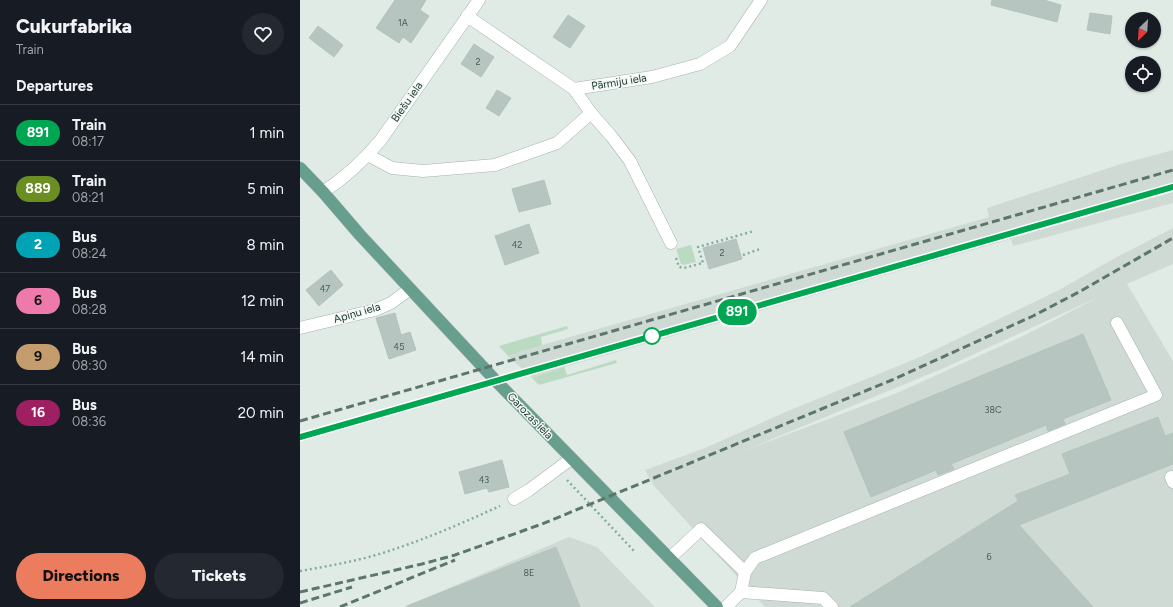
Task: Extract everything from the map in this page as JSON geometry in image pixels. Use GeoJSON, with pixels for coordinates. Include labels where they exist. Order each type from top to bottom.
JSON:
{"type":"FeatureCollection","features":[{"type":"Feature","properties":{"kind":"main road","name":"Garozas iela"},"geometry":{"type":"LineString","coordinates":[[300,168],[323,192],[360,236],[571,458],[670,558],[713,606]]}},
{"type":"Feature","properties":{"kind":"street","name":"Biešu iela"},"geometry":{"type":"LineString","coordinates":[[323,192],[347,175],[368,156],[380,142],[479,0]]}},
{"type":"Feature","properties":{"kind":"street","name":"Pārmiju iela"},"geometry":{"type":"LineString","coordinates":[[574,89],[652,77],[700,64],[730,46],[761,0]]}},
{"type":"Feature","properties":{"kind":"street"},"geometry":{"type":"LineString","coordinates":[[467,16],[574,89],[591,114],[612,137],[630,161],[671,243]]}},
{"type":"Feature","properties":{"kind":"street"},"geometry":{"type":"LineString","coordinates":[[368,156],[392,168],[423,172],[495,165],[557,143],[591,114]]}},
{"type":"Feature","properties":{"kind":"street","name":"Apiņu iela"},"geometry":{"type":"LineString","coordinates":[[300,328],[375,310],[391,302],[410,289]]}},
{"type":"Feature","properties":{"kind":"street"},"geometry":{"type":"LineString","coordinates":[[726,607],[741,592],[745,572],[755,558],[1156,395],[1117,323]]}},
{"type":"Feature","properties":{"kind":"street"},"geometry":{"type":"LineString","coordinates":[[514,500],[571,458]]}},
{"type":"Feature","properties":{"kind":"street"},"geometry":{"type":"LineString","coordinates":[[670,558],[701,529],[745,572]]}},
{"type":"Feature","properties":{"kind":"street"},"geometry":{"type":"LineString","coordinates":[[741,592],[823,598],[832,607]]}},
{"type":"Feature","properties":{"kind":"path"},"geometry":{"type":"LineString","coordinates":[[671,243],[679,267],[684,268],[703,263],[698,247],[754,231]]}},
{"type":"Feature","properties":{"kind":"path"},"geometry":{"type":"LineString","coordinates":[[743,255],[760,249]]}},
{"type":"Feature","properties":{"kind":"path"},"geometry":{"type":"LineString","coordinates":[[556,469],[635,552]]}},
{"type":"Feature","properties":{"kind":"path"},"geometry":{"type":"LineString","coordinates":[[300,571],[342,563],[386,552],[443,532],[514,500]]}},
{"type":"Feature","properties":{"kind":"shaded area"},"geometry":{"type":"Polygon","coordinates":[[[1173,150],[1173,203],[1013,246],[1011,239],[564,367],[532,378],[508,356],[989,217],[987,208],[1121,164],[1173,150]]]}},
{"type":"Feature","properties":{"kind":"shaded area"},"geometry":{"type":"Polygon","coordinates":[[[1173,228],[1173,264],[1127,284],[1173,361],[1173,607],[765,607],[654,486],[645,470],[705,448],[788,411],[920,357],[1059,290],[1115,258],[1173,228]],[[1103,295],[944,368],[741,452],[897,393],[1025,335],[1103,295]]]}},
{"type":"Feature","properties":{"kind":"shaded area"},"geometry":{"type":"Polygon","coordinates":[[[569,537],[597,547],[655,607],[404,607],[569,537]]]}},
{"type":"Feature","properties":{"kind":"green space"},"geometry":{"type":"Polygon","coordinates":[[[691,245],[696,262],[684,265],[681,264],[676,249],[691,245]]]}},
{"type":"Feature","properties":{"kind":"green space"},"geometry":{"type":"Polygon","coordinates":[[[567,326],[568,329],[541,337],[542,345],[508,356],[499,346],[567,326]]]}},
{"type":"Feature","properties":{"kind":"green space"},"geometry":{"type":"Polygon","coordinates":[[[616,360],[617,363],[539,385],[532,378],[564,367],[567,375],[616,360]]]}},
{"type":"Feature","properties":{"kind":"building"},"geometry":{"type":"Polygon","coordinates":[[[395,0],[426,0],[420,10],[429,16],[411,43],[403,37],[399,43],[376,28],[395,0]]]}},
{"type":"Feature","properties":{"kind":"building"},"geometry":{"type":"Polygon","coordinates":[[[992,0],[1044,0],[1061,5],[1057,22],[991,5],[992,0]]]}},
{"type":"Feature","properties":{"kind":"building"},"geometry":{"type":"Polygon","coordinates":[[[1090,13],[1112,16],[1110,34],[1087,30],[1090,13]]]}},
{"type":"Feature","properties":{"kind":"building"},"geometry":{"type":"Polygon","coordinates":[[[568,15],[585,26],[570,48],[553,37],[568,15]]]}},
{"type":"Feature","properties":{"kind":"building"},"geometry":{"type":"Polygon","coordinates":[[[318,26],[343,45],[334,57],[309,38],[318,26]]]}},
{"type":"Feature","properties":{"kind":"building"},"geometry":{"type":"Polygon","coordinates":[[[474,44],[494,57],[481,77],[461,64],[474,44]]]}},
{"type":"Feature","properties":{"kind":"building"},"geometry":{"type":"Polygon","coordinates":[[[497,90],[511,98],[499,116],[486,108],[497,90]]]}},
{"type":"Feature","properties":{"kind":"building"},"geometry":{"type":"Polygon","coordinates":[[[544,180],[551,204],[519,212],[512,189],[544,180]]]}},
{"type":"Feature","properties":{"kind":"building"},"geometry":{"type":"Polygon","coordinates":[[[529,224],[539,253],[505,265],[495,236],[529,224]]]}},
{"type":"Feature","properties":{"kind":"building"},"geometry":{"type":"Polygon","coordinates":[[[736,239],[742,259],[709,269],[703,248],[736,239]]]}},
{"type":"Feature","properties":{"kind":"building"},"geometry":{"type":"Polygon","coordinates":[[[331,270],[343,285],[319,306],[306,290],[331,270]]]}},
{"type":"Feature","properties":{"kind":"building"},"geometry":{"type":"Polygon","coordinates":[[[395,313],[401,335],[410,332],[416,350],[389,359],[376,318],[395,313]]]}},
{"type":"Feature","properties":{"kind":"building"},"geometry":{"type":"Polygon","coordinates":[[[1083,334],[1111,400],[1063,419],[1065,424],[1048,431],[1046,425],[951,464],[954,469],[938,475],[936,470],[871,497],[844,432],[1083,334]]]}},
{"type":"Feature","properties":{"kind":"building"},"geometry":{"type":"Polygon","coordinates":[[[1158,417],[1165,436],[1173,433],[1173,464],[1019,525],[1093,607],[850,607],[1018,501],[1015,495],[1070,474],[1062,454],[1158,417]]]}},
{"type":"Feature","properties":{"kind":"building"},"geometry":{"type":"Polygon","coordinates":[[[502,460],[509,487],[489,492],[487,488],[465,494],[459,472],[502,460]]]}},
{"type":"Feature","properties":{"kind":"building"},"geometry":{"type":"Polygon","coordinates":[[[556,547],[580,607],[407,607],[407,606],[556,547]]]}},
{"type":"Feature","properties":{"kind":"railway"},"geometry":{"type":"LineString","coordinates":[[300,421],[1173,170]]}},
{"type":"Feature","properties":{"kind":"railway"},"geometry":{"type":"LineString","coordinates":[[300,437],[1173,187]]}},
{"type":"Feature","properties":{"kind":"railway"},"geometry":{"type":"LineString","coordinates":[[300,592],[455,555],[542,524],[892,380],[1033,316],[1079,292],[1173,238]]}},
{"type":"Feature","properties":{"kind":"railway"},"geometry":{"type":"LineString","coordinates":[[340,607],[455,560]]}},
{"type":"Feature","properties":{"kind":"railway"},"geometry":{"type":"LineString","coordinates":[[300,603],[352,587]]}},
{"type":"Feature","properties":{"kind":"train","name":"891"},"geometry":{"type":"LineString","coordinates":[[300,437],[1173,187]]}}]}
